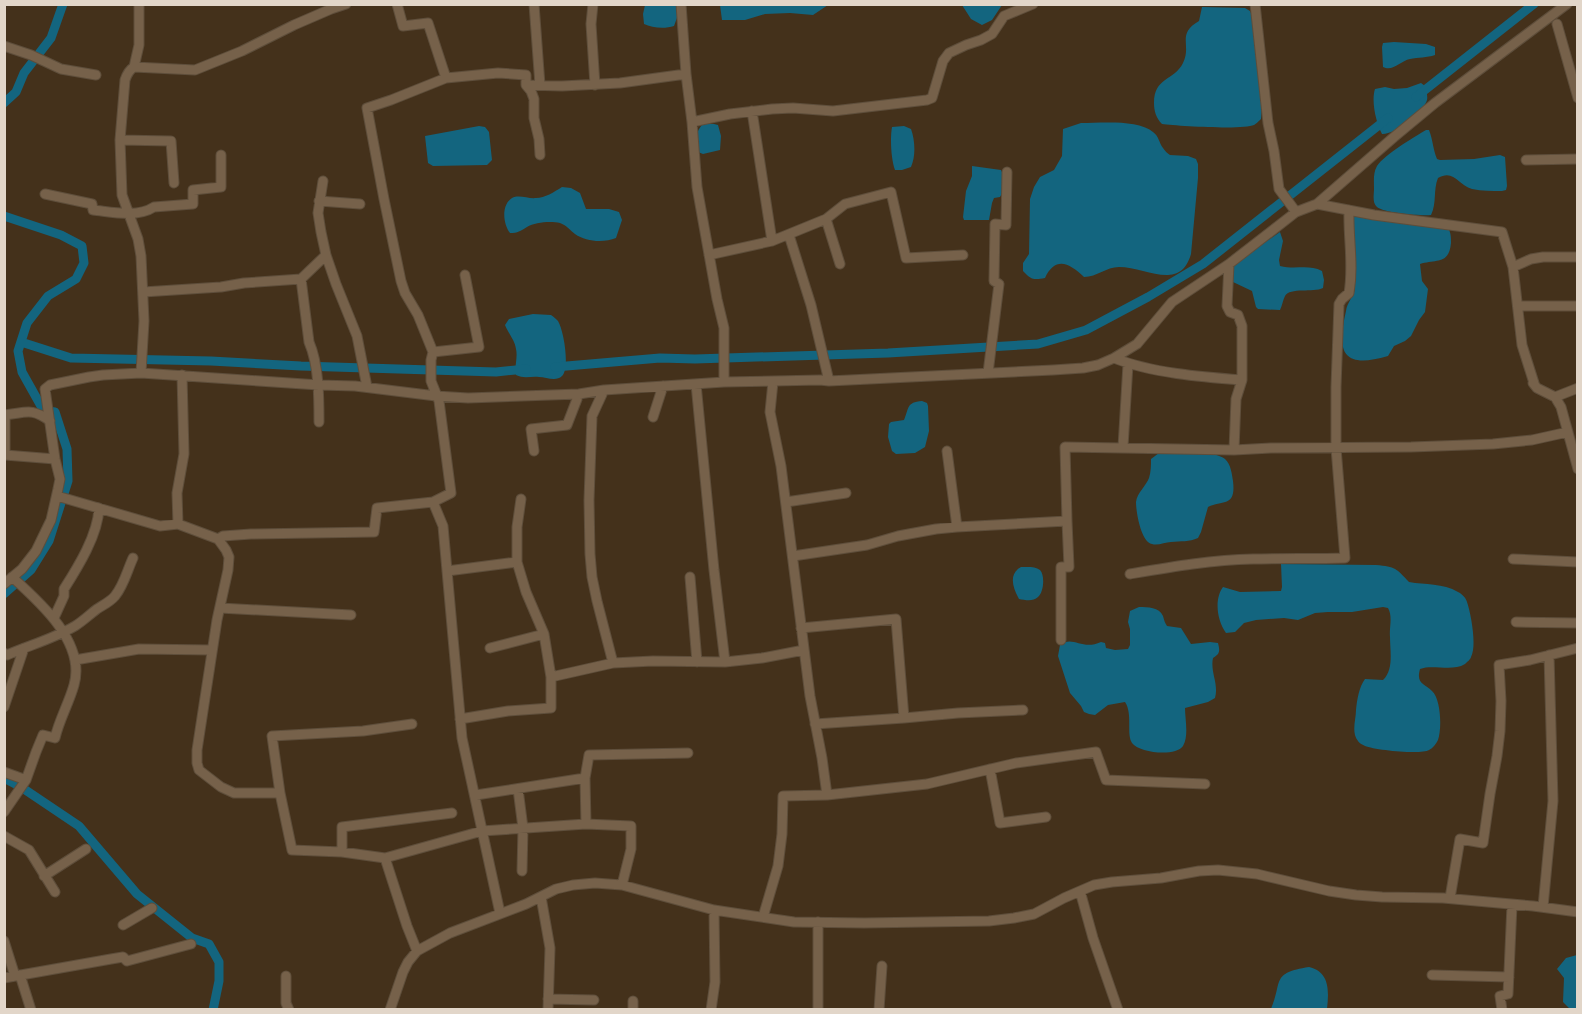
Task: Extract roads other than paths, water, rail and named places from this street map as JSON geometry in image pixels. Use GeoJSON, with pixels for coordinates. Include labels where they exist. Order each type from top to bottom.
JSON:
{"type":"FeatureCollection","features":[{"type":"Feature","properties":{"kind":"street"},"geometry":{"type":"LineString","coordinates":[[134,67],[139,45],[139,4]]}},
{"type":"Feature","properties":{"kind":"street"},"geometry":{"type":"LineString","coordinates":[[141,373],[144,337],[141,256],[138,239],[122,195],[120,140],[125,80],[130,69],[134,67],[195,70],[346,4]]}},
{"type":"Feature","properties":{"kind":"street"},"geometry":{"type":"LineString","coordinates":[[397,4],[403,26],[428,23],[446,78]]}},
{"type":"Feature","properties":{"kind":"street"},"geometry":{"type":"LineString","coordinates":[[534,4],[540,85]]}},
{"type":"Feature","properties":{"kind":"street"},"geometry":{"type":"LineString","coordinates":[[593,4],[591,24],[595,85]]}},
{"type":"Feature","properties":{"kind":"street"},"geometry":{"type":"LineString","coordinates":[[681,4],[697,187],[724,328],[724,382]]}},
{"type":"Feature","properties":{"kind":"street"},"geometry":{"type":"LineString","coordinates":[[692,122],[752,111],[793,108],[833,111],[927,100],[932,98],[943,61],[949,53],[992,34],[1004,16],[1033,4]]}},
{"type":"Feature","properties":{"kind":"street"},"geometry":{"type":"LineString","coordinates":[[1255,4],[1268,123],[1279,189],[1294,210]]}},
{"type":"Feature","properties":{"kind":"street"},"geometry":{"type":"LineString","coordinates":[[1317,204],[1394,137],[1567,4]]}},
{"type":"Feature","properties":{"kind":"street"},"geometry":{"type":"LineString","coordinates":[[1557,24],[1578,98]]}},
{"type":"Feature","properties":{"kind":"street"},"geometry":{"type":"LineString","coordinates":[[4,46],[61,69],[96,75]]}},
{"type":"Feature","properties":{"kind":"street"},"geometry":{"type":"LineString","coordinates":[[218,539],[223,536],[251,534],[374,532],[377,508],[433,502],[451,493],[439,401],[431,381],[432,356],[418,315],[401,281],[367,108],[446,78],[498,73],[526,75],[526,85],[534,99],[534,118],[540,155]]}},
{"type":"Feature","properties":{"kind":"street"},"geometry":{"type":"LineString","coordinates":[[526,85],[595,85],[686,74]]}},
{"type":"Feature","properties":{"kind":"street"},"geometry":{"type":"LineString","coordinates":[[752,111],[772,241]]}},
{"type":"Feature","properties":{"kind":"street"},"geometry":{"type":"LineString","coordinates":[[120,140],[171,141],[174,183]]}},
{"type":"Feature","properties":{"kind":"street"},"geometry":{"type":"LineString","coordinates":[[45,194],[92,204],[93,210],[129,214],[150,210],[154,207],[193,204],[193,190],[221,187],[221,155]]}},
{"type":"Feature","properties":{"kind":"street"},"geometry":{"type":"LineString","coordinates":[[1526,160],[1578,159]]}},
{"type":"Feature","properties":{"kind":"street"},"geometry":{"type":"LineString","coordinates":[[988,369],[999,284],[994,281],[995,225],[1006,225],[1007,172]]}},
{"type":"Feature","properties":{"kind":"street"},"geometry":{"type":"LineString","coordinates":[[323,181],[318,213],[326,255],[357,336],[367,387]]}},
{"type":"Feature","properties":{"kind":"street"},"geometry":{"type":"LineString","coordinates":[[709,255],[772,241],[826,219],[845,204],[891,192],[906,258],[963,255]]}},
{"type":"Feature","properties":{"kind":"street"},"geometry":{"type":"LineString","coordinates":[[319,201],[360,204]]}},
{"type":"Feature","properties":{"kind":"street"},"geometry":{"type":"LineString","coordinates":[[4,812],[26,780],[43,735],[55,738],[76,675],[75,660],[54,618],[27,591],[8,580],[22,569],[36,551],[51,520],[57,496],[60,479],[45,390],[50,385],[103,375],[141,373],[318,382],[468,398],[579,394],[604,390],[724,382],[820,380],[828,377],[988,369],[1083,368],[1114,358],[1137,344],[1172,302],[1229,264],[1294,210],[1317,204],[1374,215],[1502,232],[1513,267],[1522,345],[1533,383],[1555,397],[1561,407],[1578,469]]}},
{"type":"Feature","properties":{"kind":"street"},"geometry":{"type":"LineString","coordinates":[[1130,574],[1195,563],[1252,559],[1345,558],[1336,448],[1336,387],[1340,304],[1349,293],[1352,266],[1348,232],[1349,210]]}},
{"type":"Feature","properties":{"kind":"street"},"geometry":{"type":"LineString","coordinates":[[826,219],[840,264]]}},
{"type":"Feature","properties":{"kind":"street"},"geometry":{"type":"LineString","coordinates":[[789,235],[811,305],[828,377]]}},
{"type":"Feature","properties":{"kind":"street"},"geometry":{"type":"LineString","coordinates":[[143,292],[301,279],[326,255]]}},
{"type":"Feature","properties":{"kind":"street"},"geometry":{"type":"LineString","coordinates":[[1513,267],[1531,259],[1543,257],[1578,257]]}},
{"type":"Feature","properties":{"kind":"street"},"geometry":{"type":"LineString","coordinates":[[1229,264],[1227,306],[1230,312],[1238,315],[1242,326],[1242,380],[1236,399],[1234,450]]}},
{"type":"Feature","properties":{"kind":"street"},"geometry":{"type":"LineString","coordinates":[[432,356],[479,346],[465,275]]}},
{"type":"Feature","properties":{"kind":"street"},"geometry":{"type":"LineString","coordinates":[[301,279],[309,342],[318,382],[319,422]]}},
{"type":"Feature","properties":{"kind":"street"},"geometry":{"type":"LineString","coordinates":[[1518,306],[1578,306]]}},
{"type":"Feature","properties":{"kind":"street"},"geometry":{"type":"LineString","coordinates":[[1114,358],[1128,364],[1196,376],[1242,380]]}},
{"type":"Feature","properties":{"kind":"street"},"geometry":{"type":"LineString","coordinates":[[1123,447],[1128,364]]}},
{"type":"Feature","properties":{"kind":"street"},"geometry":{"type":"LineString","coordinates":[[178,524],[177,493],[184,454],[182,375]]}},
{"type":"Feature","properties":{"kind":"street"},"geometry":{"type":"LineString","coordinates":[[773,382],[770,412],[781,466],[814,724],[827,795]]}},
{"type":"Feature","properties":{"kind":"street"},"geometry":{"type":"LineString","coordinates":[[696,384],[725,662]]}},
{"type":"Feature","properties":{"kind":"street"},"geometry":{"type":"LineString","coordinates":[[653,417],[663,386]]}},
{"type":"Feature","properties":{"kind":"street"},"geometry":{"type":"LineString","coordinates":[[1555,397],[1578,388]]}},
{"type":"Feature","properties":{"kind":"street"},"geometry":{"type":"LineString","coordinates":[[604,390],[592,417],[590,554],[592,577],[613,663]]}},
{"type":"Feature","properties":{"kind":"street"},"geometry":{"type":"LineString","coordinates":[[534,451],[531,429],[567,425],[579,394]]}},
{"type":"Feature","properties":{"kind":"street"},"geometry":{"type":"LineString","coordinates":[[50,421],[38,413],[5,415],[4,455],[55,459]]}},
{"type":"Feature","properties":{"kind":"street"},"geometry":{"type":"LineString","coordinates":[[1060,640],[1061,567],[1069,567],[1065,447],[1234,450],[1411,447],[1493,444],[1532,440],[1568,432]]}},
{"type":"Feature","properties":{"kind":"street"},"geometry":{"type":"LineString","coordinates":[[947,451],[957,527]]}},
{"type":"Feature","properties":{"kind":"street"},"geometry":{"type":"LineString","coordinates":[[786,502],[846,493]]}},
{"type":"Feature","properties":{"kind":"street"},"geometry":{"type":"LineString","coordinates":[[57,496],[160,526],[178,524],[218,539],[229,557],[196,750],[197,763],[200,770],[221,787],[234,793],[280,793]]}},
{"type":"Feature","properties":{"kind":"street"},"geometry":{"type":"LineString","coordinates":[[460,719],[508,711],[551,708],[551,677],[544,634],[526,592],[517,562],[517,527],[521,499]]}},
{"type":"Feature","properties":{"kind":"street"},"geometry":{"type":"LineString","coordinates":[[433,502],[443,526],[462,738],[500,913]]}},
{"type":"Feature","properties":{"kind":"street"},"geometry":{"type":"LineString","coordinates":[[54,618],[64,596],[64,589],[92,541],[99,508]]}},
{"type":"Feature","properties":{"kind":"street"},"geometry":{"type":"LineString","coordinates":[[793,556],[867,545],[936,529],[1067,522]]}},
{"type":"Feature","properties":{"kind":"street"},"geometry":{"type":"LineString","coordinates":[[4,653],[7,655],[63,632],[110,602],[124,581],[133,558]]}},
{"type":"Feature","properties":{"kind":"street"},"geometry":{"type":"LineString","coordinates":[[1513,559],[1578,562]]}},
{"type":"Feature","properties":{"kind":"street"},"geometry":{"type":"LineString","coordinates":[[447,571],[517,562]]}},
{"type":"Feature","properties":{"kind":"street"},"geometry":{"type":"LineString","coordinates":[[690,577],[697,662]]}},
{"type":"Feature","properties":{"kind":"street"},"geometry":{"type":"LineString","coordinates":[[220,608],[351,615]]}},
{"type":"Feature","properties":{"kind":"street"},"geometry":{"type":"LineString","coordinates":[[801,628],[896,619],[904,718]]}},
{"type":"Feature","properties":{"kind":"street"},"geometry":{"type":"LineString","coordinates":[[1516,622],[1578,622]]}},
{"type":"Feature","properties":{"kind":"street"},"geometry":{"type":"LineString","coordinates":[[490,648],[544,634]]}},
{"type":"Feature","properties":{"kind":"street"},"geometry":{"type":"LineString","coordinates":[[4,707],[24,648]]}},
{"type":"Feature","properties":{"kind":"street"},"geometry":{"type":"LineString","coordinates":[[1450,898],[1460,839],[1483,843],[1499,739],[1501,701],[1499,665],[1578,648]]}},
{"type":"Feature","properties":{"kind":"street"},"geometry":{"type":"LineString","coordinates":[[75,660],[139,649],[212,650]]}},
{"type":"Feature","properties":{"kind":"street"},"geometry":{"type":"LineString","coordinates":[[551,677],[613,663],[725,662],[804,650]]}},
{"type":"Feature","properties":{"kind":"street"},"geometry":{"type":"LineString","coordinates":[[1543,907],[1553,801],[1549,655]]}},
{"type":"Feature","properties":{"kind":"street"},"geometry":{"type":"LineString","coordinates":[[814,724],[1023,710]]}},
{"type":"Feature","properties":{"kind":"street"},"geometry":{"type":"LineString","coordinates":[[412,724],[363,731],[272,736],[280,793],[292,850],[342,852],[385,858],[482,831],[586,825],[631,826],[631,849],[622,885]]}},
{"type":"Feature","properties":{"kind":"street"},"geometry":{"type":"LineString","coordinates":[[763,917],[778,866],[783,796],[827,795],[927,784],[1016,763],[1096,752],[1106,780],[1205,784]]}},
{"type":"Feature","properties":{"kind":"street"},"geometry":{"type":"LineString","coordinates":[[586,825],[585,778],[589,755],[688,753]]}},
{"type":"Feature","properties":{"kind":"street"},"geometry":{"type":"LineString","coordinates":[[990,769],[1000,823],[1046,817]]}},
{"type":"Feature","properties":{"kind":"street"},"geometry":{"type":"LineString","coordinates":[[4,772],[26,780]]}},
{"type":"Feature","properties":{"kind":"street"},"geometry":{"type":"LineString","coordinates":[[476,795],[585,778]]}},
{"type":"Feature","properties":{"kind":"street"},"geometry":{"type":"LineString","coordinates":[[518,789],[523,828],[522,871]]}},
{"type":"Feature","properties":{"kind":"street"},"geometry":{"type":"LineString","coordinates":[[342,852],[342,827],[452,813]]}},
{"type":"Feature","properties":{"kind":"street"},"geometry":{"type":"LineString","coordinates":[[4,836],[29,850],[54,892]]}},
{"type":"Feature","properties":{"kind":"street"},"geometry":{"type":"LineString","coordinates":[[44,876],[86,849]]}},
{"type":"Feature","properties":{"kind":"street"},"geometry":{"type":"LineString","coordinates":[[385,858],[406,926],[417,951]]}},
{"type":"Feature","properties":{"kind":"street"},"geometry":{"type":"LineString","coordinates":[[399,1010],[391,1009],[403,972],[417,951],[450,933],[556,889],[595,883],[622,885],[714,910],[794,922],[989,921],[1014,918],[1034,914],[1095,885],[1161,879],[1182,873],[1218,870],[1257,874],[1356,895],[1450,898],[1578,912]]}},
{"type":"Feature","properties":{"kind":"street"},"geometry":{"type":"LineString","coordinates":[[1080,891],[1093,938],[1118,1010]]}},
{"type":"Feature","properties":{"kind":"street"},"geometry":{"type":"LineString","coordinates":[[541,897],[550,948],[548,1010]]}},
{"type":"Feature","properties":{"kind":"street"},"geometry":{"type":"LineString","coordinates":[[1502,1010],[1500,996],[1508,994],[1512,904]]}},
{"type":"Feature","properties":{"kind":"street"},"geometry":{"type":"LineString","coordinates":[[123,925],[152,908]]}},
{"type":"Feature","properties":{"kind":"street"},"geometry":{"type":"LineString","coordinates":[[711,1010],[715,982],[714,910]]}},
{"type":"Feature","properties":{"kind":"street"},"geometry":{"type":"LineString","coordinates":[[818,922],[818,1010]]}},
{"type":"Feature","properties":{"kind":"street"},"geometry":{"type":"LineString","coordinates":[[4,941],[31,1010]]}},
{"type":"Feature","properties":{"kind":"street"},"geometry":{"type":"LineString","coordinates":[[4,978],[123,957],[127,961],[191,944]]}},
{"type":"Feature","properties":{"kind":"street"},"geometry":{"type":"LineString","coordinates":[[879,1010],[882,966]]}},
{"type":"Feature","properties":{"kind":"street"},"geometry":{"type":"LineString","coordinates":[[1432,975],[1509,977]]}},
{"type":"Feature","properties":{"kind":"street"},"geometry":{"type":"LineString","coordinates":[[286,976],[286,1003],[289,1010]]}},
{"type":"Feature","properties":{"kind":"street"},"geometry":{"type":"LineString","coordinates":[[548,999],[594,1000]]}},
{"type":"Feature","properties":{"kind":"water"},"geometry":{"type":"Polygon","coordinates":[[[677,4],[678,15],[674,26],[659,28],[644,24],[645,5],[677,4]]]}},
{"type":"Feature","properties":{"kind":"water"},"geometry":{"type":"Polygon","coordinates":[[[720,4],[828,5],[813,15],[765,14],[745,20],[722,20],[720,4]]]}},
{"type":"Feature","properties":{"kind":"water"},"geometry":{"type":"Polygon","coordinates":[[[962,5],[1002,5],[992,20],[982,25],[971,19],[962,5]]]}},
{"type":"Feature","properties":{"kind":"water"},"geometry":{"type":"Polygon","coordinates":[[[1202,7],[1245,8],[1250,11],[1254,20],[1262,104],[1261,119],[1254,125],[1195,127],[1170,125],[1162,124],[1157,117],[1154,103],[1157,88],[1183,63],[1186,35],[1199,21],[1202,7]]]}},
{"type":"Feature","properties":{"kind":"water"},"geometry":{"type":"Polygon","coordinates":[[[1383,43],[1426,44],[1435,47],[1435,55],[1406,60],[1390,68],[1383,67],[1383,43]]]}},
{"type":"Feature","properties":{"kind":"water"},"geometry":{"type":"Polygon","coordinates":[[[1421,83],[1425,86],[1427,94],[1425,105],[1401,127],[1382,134],[1375,112],[1375,89],[1407,88],[1421,83]]]}},
{"type":"Feature","properties":{"kind":"water"},"geometry":{"type":"Polygon","coordinates":[[[1081,123],[1138,125],[1155,134],[1170,155],[1196,159],[1198,178],[1191,254],[1186,265],[1179,272],[1161,275],[1119,267],[1084,277],[1074,268],[1058,264],[1049,271],[1045,278],[1035,279],[1023,271],[1023,263],[1029,254],[1030,199],[1034,187],[1040,177],[1054,170],[1062,156],[1063,129],[1081,123]]]}},
{"type":"Feature","properties":{"kind":"water"},"geometry":{"type":"Polygon","coordinates":[[[703,124],[718,125],[721,136],[720,150],[703,154],[698,152],[697,134],[703,124]]]}},
{"type":"Feature","properties":{"kind":"water"},"geometry":{"type":"Polygon","coordinates":[[[479,126],[485,127],[489,132],[492,160],[487,165],[433,166],[428,163],[425,136],[479,126]]]}},
{"type":"Feature","properties":{"kind":"water"},"geometry":{"type":"Polygon","coordinates":[[[904,126],[911,129],[914,158],[911,167],[895,170],[891,148],[892,127],[904,126]]]}},
{"type":"Feature","properties":{"kind":"water"},"geometry":{"type":"Polygon","coordinates":[[[1429,130],[1437,159],[1474,159],[1500,155],[1505,157],[1506,190],[1472,189],[1448,175],[1438,178],[1431,215],[1395,212],[1377,207],[1374,203],[1374,174],[1377,166],[1393,151],[1429,130]]]}},
{"type":"Feature","properties":{"kind":"water"},"geometry":{"type":"Polygon","coordinates":[[[972,166],[1001,170],[1002,173],[1003,191],[1000,197],[994,198],[989,220],[964,220],[963,217],[972,166]]]}},
{"type":"Feature","properties":{"kind":"water"},"geometry":{"type":"Polygon","coordinates":[[[562,187],[571,188],[580,193],[586,209],[609,209],[619,212],[622,220],[616,238],[606,241],[590,240],[579,237],[560,223],[552,222],[530,225],[519,232],[510,233],[504,215],[508,201],[518,196],[539,198],[562,187]]]}},
{"type":"Feature","properties":{"kind":"water"},"geometry":{"type":"Polygon","coordinates":[[[1354,215],[1448,228],[1451,235],[1450,250],[1445,258],[1420,264],[1422,281],[1428,289],[1425,312],[1411,336],[1394,346],[1388,356],[1373,360],[1352,359],[1343,347],[1343,326],[1355,289],[1354,215]]]}},
{"type":"Feature","properties":{"kind":"water"},"geometry":{"type":"Polygon","coordinates":[[[1280,232],[1283,241],[1280,266],[1322,271],[1323,288],[1288,293],[1280,310],[1258,309],[1252,291],[1233,282],[1232,270],[1235,263],[1280,232]]]}},
{"type":"Feature","properties":{"kind":"water"},"geometry":{"type":"Polygon","coordinates":[[[533,314],[551,315],[558,321],[566,358],[564,372],[560,378],[516,375],[515,346],[505,325],[509,319],[533,314]]]}},
{"type":"Feature","properties":{"kind":"water"},"geometry":{"type":"Polygon","coordinates":[[[922,401],[928,406],[929,431],[925,447],[915,453],[896,454],[892,451],[888,437],[889,424],[904,420],[911,405],[922,401]]]}},
{"type":"Feature","properties":{"kind":"water"},"geometry":{"type":"Polygon","coordinates":[[[1159,453],[1212,454],[1220,456],[1229,464],[1233,495],[1228,501],[1208,507],[1198,538],[1154,544],[1148,542],[1142,532],[1136,502],[1149,478],[1151,459],[1159,453]]]}},
{"type":"Feature","properties":{"kind":"water"},"geometry":{"type":"Polygon","coordinates":[[[1281,564],[1388,567],[1398,571],[1409,582],[1446,587],[1465,598],[1473,630],[1473,652],[1470,659],[1460,666],[1420,669],[1420,680],[1435,695],[1439,707],[1439,735],[1432,748],[1417,752],[1378,749],[1361,744],[1355,734],[1357,702],[1363,682],[1365,679],[1383,680],[1389,671],[1391,618],[1388,608],[1315,613],[1298,620],[1284,618],[1256,620],[1244,623],[1235,632],[1226,633],[1220,622],[1218,610],[1218,598],[1223,587],[1240,592],[1281,591],[1281,564]]]}},
{"type":"Feature","properties":{"kind":"water"},"geometry":{"type":"Polygon","coordinates":[[[1021,567],[1036,568],[1042,572],[1043,588],[1034,600],[1019,599],[1015,590],[1014,573],[1021,567]]]}},
{"type":"Feature","properties":{"kind":"water"},"geometry":{"type":"Polygon","coordinates":[[[1139,607],[1149,607],[1159,611],[1167,626],[1181,628],[1191,644],[1218,643],[1219,652],[1213,658],[1212,663],[1216,688],[1215,698],[1185,708],[1185,742],[1173,752],[1149,751],[1132,743],[1129,712],[1125,702],[1108,705],[1095,715],[1084,712],[1070,693],[1058,656],[1060,645],[1065,642],[1088,645],[1101,642],[1105,643],[1106,648],[1128,649],[1130,611],[1139,607]]]}},
{"type":"Feature","properties":{"kind":"water"},"geometry":{"type":"Polygon","coordinates":[[[1577,955],[1577,1009],[1570,1009],[1563,1002],[1564,978],[1557,969],[1566,958],[1577,955]]]}},
{"type":"Feature","properties":{"kind":"water"},"geometry":{"type":"Polygon","coordinates":[[[1309,967],[1321,973],[1327,983],[1327,1009],[1271,1009],[1283,976],[1288,972],[1309,967]]]}},
{"type":"Feature","properties":{"kind":"waterway"},"geometry":{"type":"LineString","coordinates":[[4,103],[16,92],[24,73],[51,38],[63,4]]}},
{"type":"Feature","properties":{"kind":"waterway"},"geometry":{"type":"LineString","coordinates":[[1416,97],[1534,4]]}},
{"type":"Feature","properties":{"kind":"waterway"},"geometry":{"type":"LineString","coordinates":[[555,367],[660,358],[888,353],[1038,344],[1086,330],[1203,264],[1388,118]]}},
{"type":"Feature","properties":{"kind":"waterway"},"geometry":{"type":"LineString","coordinates":[[4,216],[61,235],[82,246],[84,263],[76,279],[48,296],[27,323],[18,351],[22,372],[41,406],[48,411],[55,412],[67,449],[68,481],[49,541],[31,570],[4,594]]}},
{"type":"Feature","properties":{"kind":"waterway"},"geometry":{"type":"LineString","coordinates":[[21,342],[71,358],[496,372],[526,369]]}},
{"type":"Feature","properties":{"kind":"waterway"},"geometry":{"type":"LineString","coordinates":[[4,778],[79,826],[137,894],[192,938],[209,944],[219,962],[219,981],[213,1010]]}}]}
